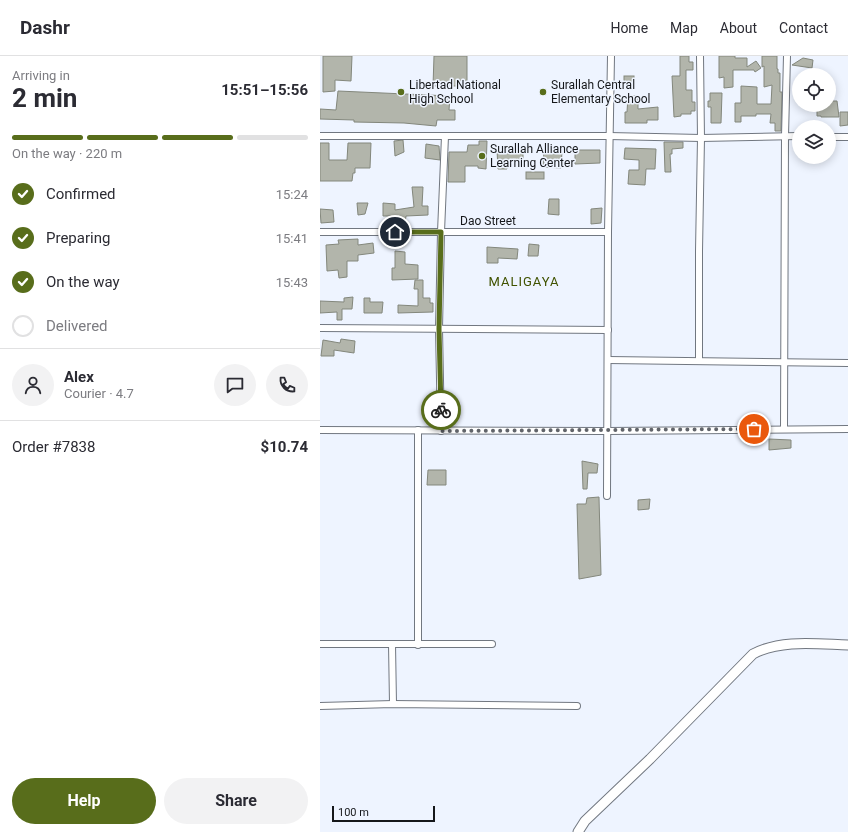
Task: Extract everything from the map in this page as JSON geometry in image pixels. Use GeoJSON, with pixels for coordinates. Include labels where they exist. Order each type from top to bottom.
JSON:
{"type":"FeatureCollection","features":[{"type":"Feature","properties":{"kind":"street"},"geometry":{"type":"LineString","coordinates":[[607,496],[608,232],[611,56]]}},
{"type":"Feature","properties":{"kind":"street"},"geometry":{"type":"LineString","coordinates":[[699,361],[701,138],[700,56]]}},
{"type":"Feature","properties":{"kind":"street"},"geometry":{"type":"LineString","coordinates":[[784,429],[785,136],[787,56]]}},
{"type":"Feature","properties":{"kind":"street"},"geometry":{"type":"LineString","coordinates":[[320,136],[609,136],[701,138],[792,136]]}},
{"type":"Feature","properties":{"kind":"street"},"geometry":{"type":"LineString","coordinates":[[442,431],[439,329],[445,136]]}},
{"type":"Feature","properties":{"kind":"street"},"geometry":{"type":"LineString","coordinates":[[836,137],[848,137]]}},
{"type":"Feature","properties":{"kind":"street","name":"Dao Street"},"geometry":{"type":"LineString","coordinates":[[320,232],[608,232]]}},
{"type":"Feature","properties":{"kind":"street"},"geometry":{"type":"LineString","coordinates":[[320,328],[608,330]]}},
{"type":"Feature","properties":{"kind":"street"},"geometry":{"type":"LineString","coordinates":[[608,360],[848,363]]}},
{"type":"Feature","properties":{"kind":"street"},"geometry":{"type":"LineString","coordinates":[[320,430],[607,431],[848,429]]}},
{"type":"Feature","properties":{"kind":"street"},"geometry":{"type":"LineString","coordinates":[[418,430],[418,645]]}},
{"type":"Feature","properties":{"kind":"street"},"geometry":{"type":"LineString","coordinates":[[320,644],[492,644]]}},
{"type":"Feature","properties":{"kind":"street"},"geometry":{"type":"LineString","coordinates":[[392,644],[393,704]]}},
{"type":"Feature","properties":{"kind":"street"},"geometry":{"type":"LineString","coordinates":[[578,832],[586,821],[650,759],[753,654],[779,645],[848,645]]}},
{"type":"Feature","properties":{"kind":"street"},"geometry":{"type":"LineString","coordinates":[[320,706],[393,704],[577,706]]}},
{"type":"Feature","properties":{"kind":"building"},"geometry":{"type":"Polygon","coordinates":[[[323,56],[352,56],[351,81],[335,80],[335,91],[323,92],[323,56]]]}},
{"type":"Feature","properties":{"kind":"building"},"geometry":{"type":"Polygon","coordinates":[[[434,56],[467,56],[467,86],[433,86],[434,56]]]}},
{"type":"Feature","properties":{"kind":"building"},"geometry":{"type":"Polygon","coordinates":[[[680,56],[689,56],[689,62],[693,62],[693,70],[686,70],[686,90],[692,90],[692,102],[695,102],[695,111],[691,111],[691,114],[681,114],[681,116],[674,117],[672,76],[680,76],[680,56]]]}},
{"type":"Feature","properties":{"kind":"building"},"geometry":{"type":"Polygon","coordinates":[[[719,56],[747,58],[747,67],[756,61],[761,68],[755,72],[754,70],[733,70],[733,87],[724,88],[724,77],[719,78],[719,56]]]}},
{"type":"Feature","properties":{"kind":"building"},"geometry":{"type":"Polygon","coordinates":[[[762,56],[777,56],[777,69],[778,73],[780,73],[780,92],[782,92],[781,131],[775,131],[775,123],[770,123],[771,114],[741,116],[741,122],[735,122],[735,103],[741,103],[741,86],[757,87],[757,104],[771,104],[772,85],[764,87],[764,66],[762,67],[762,56]]]}},
{"type":"Feature","properties":{"kind":"building"},"geometry":{"type":"Polygon","coordinates":[[[803,58],[813,60],[812,68],[792,65],[803,58]]]}},
{"type":"Feature","properties":{"kind":"building"},"geometry":{"type":"Polygon","coordinates":[[[624,76],[634,76],[634,84],[624,84],[624,76]]]}},
{"type":"Feature","properties":{"kind":"building"},"geometry":{"type":"Polygon","coordinates":[[[338,91],[450,96],[449,110],[455,110],[455,120],[437,120],[436,126],[320,119],[320,109],[336,110],[338,91]]]}},
{"type":"Feature","properties":{"kind":"building"},"geometry":{"type":"Polygon","coordinates":[[[710,93],[722,93],[721,123],[711,123],[711,107],[708,107],[710,93]]]}},
{"type":"Feature","properties":{"kind":"building"},"geometry":{"type":"Polygon","coordinates":[[[628,96],[638,96],[638,109],[658,107],[658,120],[647,120],[647,123],[625,123],[625,112],[627,112],[628,96]]]}},
{"type":"Feature","properties":{"kind":"building"},"geometry":{"type":"Polygon","coordinates":[[[837,101],[839,117],[817,116],[817,112],[836,112],[837,101]]]}},
{"type":"Feature","properties":{"kind":"building"},"geometry":{"type":"Polygon","coordinates":[[[840,112],[848,112],[848,125],[840,126],[840,112]]]}},
{"type":"Feature","properties":{"kind":"building"},"geometry":{"type":"Polygon","coordinates":[[[403,140],[404,152],[395,156],[394,141],[403,140]]]}},
{"type":"Feature","properties":{"kind":"building"},"geometry":{"type":"Polygon","coordinates":[[[479,141],[487,141],[486,169],[478,168],[478,166],[465,166],[465,182],[448,182],[449,152],[467,152],[468,145],[479,145],[479,141]]]}},
{"type":"Feature","properties":{"kind":"building"},"geometry":{"type":"Polygon","coordinates":[[[664,142],[683,142],[683,148],[672,149],[672,154],[670,154],[671,172],[665,172],[664,142]]]}},
{"type":"Feature","properties":{"kind":"building"},"geometry":{"type":"Polygon","coordinates":[[[320,143],[329,143],[329,160],[347,160],[348,143],[371,143],[370,168],[355,168],[352,181],[320,181],[320,143]]]}},
{"type":"Feature","properties":{"kind":"building"},"geometry":{"type":"Polygon","coordinates":[[[426,144],[439,146],[440,160],[425,158],[426,144]]]}},
{"type":"Feature","properties":{"kind":"building"},"geometry":{"type":"Polygon","coordinates":[[[523,148],[523,161],[507,160],[507,169],[498,169],[497,150],[523,148]]]}},
{"type":"Feature","properties":{"kind":"building"},"geometry":{"type":"Polygon","coordinates":[[[625,148],[656,149],[655,169],[646,169],[645,185],[628,184],[629,170],[639,170],[639,160],[624,159],[625,148]]]}},
{"type":"Feature","properties":{"kind":"building"},"geometry":{"type":"Polygon","coordinates":[[[544,150],[562,151],[561,168],[543,167],[544,150]]]}},
{"type":"Feature","properties":{"kind":"building"},"geometry":{"type":"Polygon","coordinates":[[[575,150],[600,150],[600,163],[575,164],[575,150]]]}},
{"type":"Feature","properties":{"kind":"building"},"geometry":{"type":"Polygon","coordinates":[[[526,172],[544,172],[544,179],[526,179],[526,172]]]}},
{"type":"Feature","properties":{"kind":"building"},"geometry":{"type":"Polygon","coordinates":[[[412,187],[423,187],[422,206],[428,206],[428,215],[406,216],[405,223],[398,222],[398,216],[383,216],[383,203],[395,204],[395,210],[414,207],[412,187]]]}},
{"type":"Feature","properties":{"kind":"building"},"geometry":{"type":"Polygon","coordinates":[[[549,199],[559,199],[559,215],[548,214],[549,199]]]}},
{"type":"Feature","properties":{"kind":"building"},"geometry":{"type":"Polygon","coordinates":[[[357,203],[368,203],[365,214],[358,215],[357,203]]]}},
{"type":"Feature","properties":{"kind":"building"},"geometry":{"type":"Polygon","coordinates":[[[602,208],[601,223],[591,224],[591,209],[602,208]]]}},
{"type":"Feature","properties":{"kind":"building"},"geometry":{"type":"Polygon","coordinates":[[[320,209],[333,210],[334,222],[321,223],[320,209]]]}},
{"type":"Feature","properties":{"kind":"building"},"geometry":{"type":"Polygon","coordinates":[[[358,239],[358,245],[373,243],[374,253],[358,255],[358,261],[347,261],[347,277],[339,278],[338,270],[327,271],[326,245],[339,244],[338,240],[358,239]]]}},
{"type":"Feature","properties":{"kind":"building"},"geometry":{"type":"Polygon","coordinates":[[[529,244],[539,245],[538,256],[528,256],[529,244]]]}},
{"type":"Feature","properties":{"kind":"building"},"geometry":{"type":"Polygon","coordinates":[[[487,247],[518,249],[517,259],[498,258],[498,263],[487,263],[487,247]]]}},
{"type":"Feature","properties":{"kind":"building"},"geometry":{"type":"Polygon","coordinates":[[[395,251],[405,252],[405,264],[418,265],[418,279],[392,280],[392,268],[395,268],[395,251]]]}},
{"type":"Feature","properties":{"kind":"building"},"geometry":{"type":"Polygon","coordinates":[[[415,280],[423,280],[423,298],[430,298],[430,303],[433,303],[433,312],[398,313],[398,305],[418,306],[418,289],[414,289],[415,280]]]}},
{"type":"Feature","properties":{"kind":"building"},"geometry":{"type":"Polygon","coordinates":[[[353,297],[352,309],[342,309],[342,320],[337,320],[337,312],[320,313],[320,301],[344,302],[344,298],[353,297]]]}},
{"type":"Feature","properties":{"kind":"building"},"geometry":{"type":"Polygon","coordinates":[[[364,298],[370,298],[370,302],[383,302],[382,313],[364,313],[364,298]]]}},
{"type":"Feature","properties":{"kind":"building"},"geometry":{"type":"Polygon","coordinates":[[[341,339],[355,341],[354,353],[334,350],[334,356],[321,356],[323,340],[340,343],[341,339]]]}},
{"type":"Feature","properties":{"kind":"building"},"geometry":{"type":"Polygon","coordinates":[[[769,439],[791,440],[791,448],[769,450],[769,439]]]}},
{"type":"Feature","properties":{"kind":"building"},"geometry":{"type":"Polygon","coordinates":[[[582,461],[598,464],[597,473],[588,473],[587,489],[583,489],[582,461]]]}},
{"type":"Feature","properties":{"kind":"building"},"geometry":{"type":"Polygon","coordinates":[[[428,470],[446,470],[446,485],[427,485],[428,470]]]}},
{"type":"Feature","properties":{"kind":"building"},"geometry":{"type":"Polygon","coordinates":[[[599,497],[601,575],[579,579],[577,504],[586,504],[587,498],[599,497]]]}},
{"type":"Feature","properties":{"kind":"building"},"geometry":{"type":"Polygon","coordinates":[[[650,499],[649,509],[638,510],[638,500],[650,499]]]}},
{"type":"Feature","properties":{"kind":"way so far"},"geometry":{"type":"LineString","coordinates":[[441,410],[442,431],[754,429]]}},
{"type":"Feature","properties":{"kind":"place","name":"Libertad National High School"},"geometry":{"type":"Point","coordinates":[401,92]}},
{"type":"Feature","properties":{"kind":"place","name":"Surallah Central Elementary School"},"geometry":{"type":"Point","coordinates":[543,92]}},
{"type":"Feature","properties":{"kind":"place","name":"Surallah Alliance Learning Center"},"geometry":{"type":"Point","coordinates":[482,156]}},
{"type":"Feature","properties":{"kind":"district","name":"MALIGAYA"},"geometry":{"type":"Point","coordinates":[524,281]}},
{"type":"Feature","properties":{"kind":"route"},"geometry":{"type":"LineString","coordinates":[[395,232],[441,232],[439,329],[441,410]]}}]}
